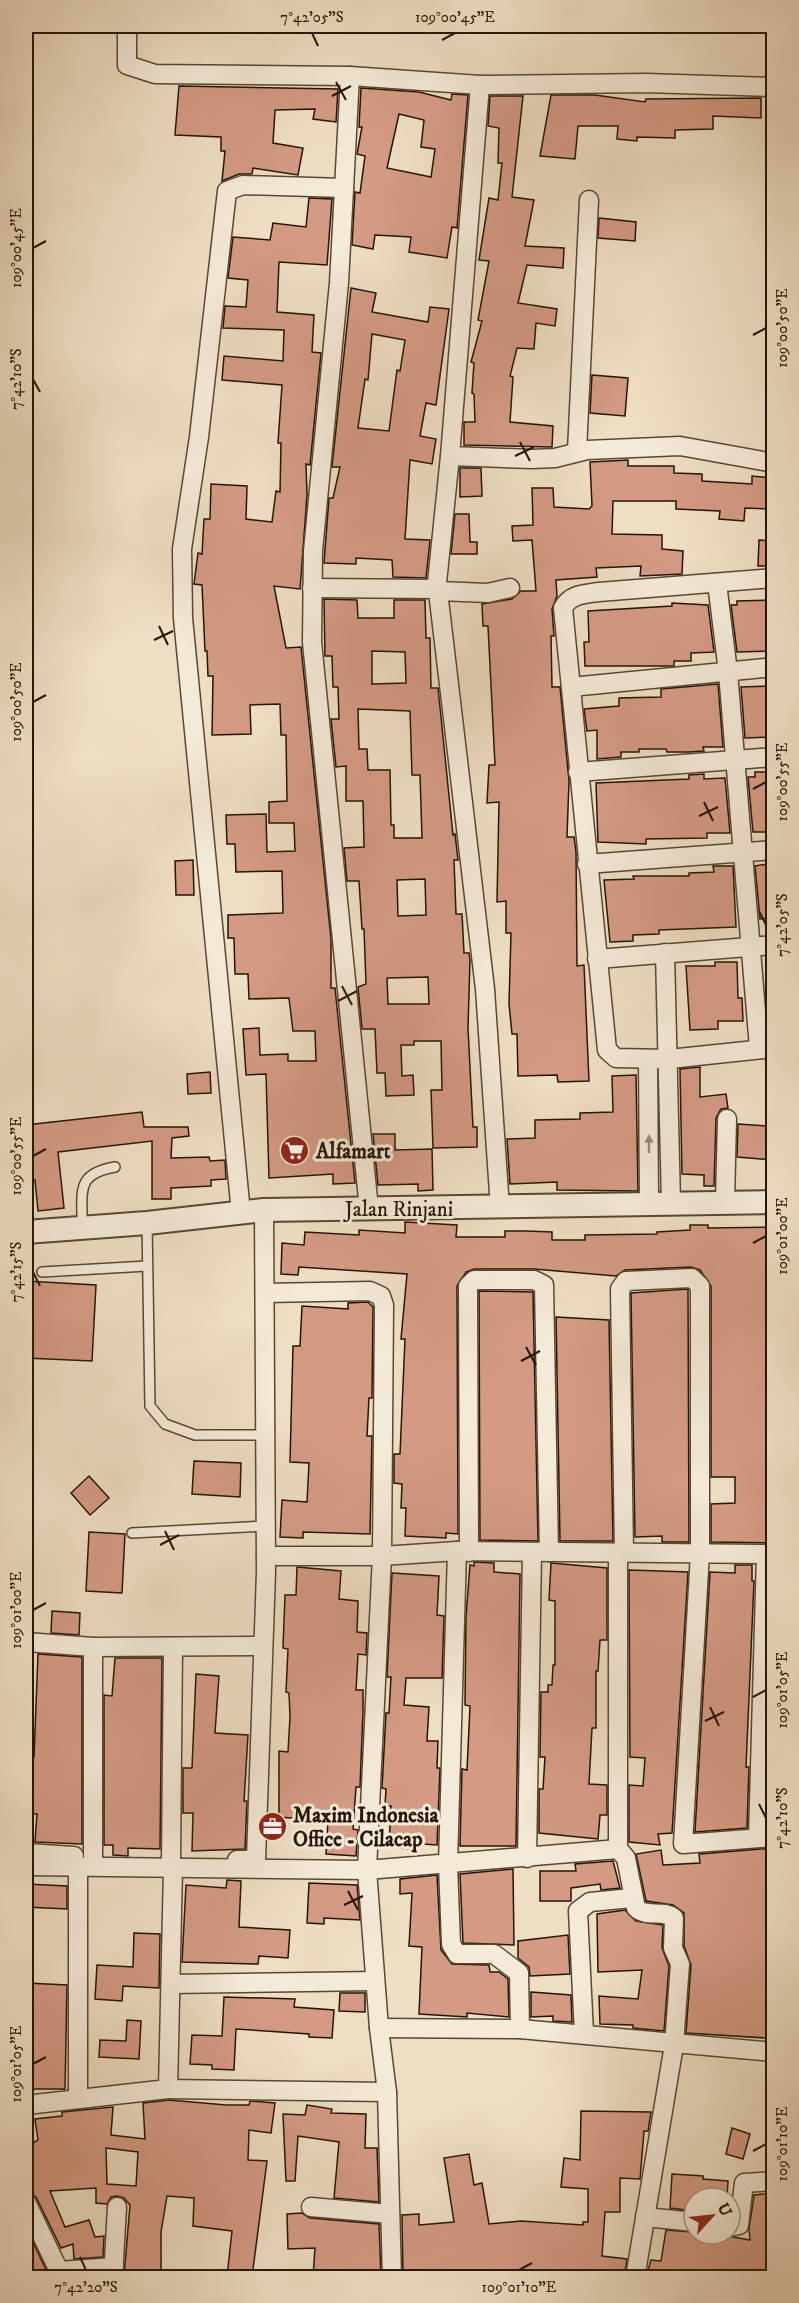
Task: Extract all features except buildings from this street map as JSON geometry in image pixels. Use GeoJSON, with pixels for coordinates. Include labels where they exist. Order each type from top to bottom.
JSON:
{"type":"FeatureCollection","features":[{"type":"Feature","properties":{"kind":"street"},"geometry":{"type":"LineString","coordinates":[[127,26],[126,65],[155,74],[350,76],[480,85],[646,83],[774,87]]}},
{"type":"Feature","properties":{"kind":"street"},"geometry":{"type":"LineString","coordinates":[[350,76],[339,283],[312,588],[312,642],[369,1209]]}},
{"type":"Feature","properties":{"kind":"street"},"geometry":{"type":"LineString","coordinates":[[480,85],[438,590],[442,608],[485,989],[500,1208]]}},
{"type":"Feature","properties":{"kind":"street"},"geometry":{"type":"LineString","coordinates":[[241,1213],[183,618],[182,549],[199,437],[226,191],[243,185],[344,188]]}},
{"type":"Feature","properties":{"kind":"street"},"geometry":{"type":"LineString","coordinates":[[577,451],[589,200]]}},
{"type":"Feature","properties":{"kind":"street"},"geometry":{"type":"LineString","coordinates":[[450,456],[543,458],[577,451],[680,446],[774,463]]}},
{"type":"Feature","properties":{"kind":"street"},"geometry":{"type":"LineString","coordinates":[[717,583],[728,672],[750,946],[766,1048],[669,1059],[616,1058],[607,1050],[563,608],[567,601],[599,592],[774,578]]}},
{"type":"Feature","properties":{"kind":"street"},"geometry":{"type":"LineString","coordinates":[[312,588],[488,593],[510,588]]}},
{"type":"Feature","properties":{"kind":"street"},"geometry":{"type":"LineString","coordinates":[[571,687],[774,667]]}},
{"type":"Feature","properties":{"kind":"street"},"geometry":{"type":"LineString","coordinates":[[578,772],[774,757]]}},
{"type":"Feature","properties":{"kind":"street"},"geometry":{"type":"LineString","coordinates":[[587,864],[774,850]]}},
{"type":"Feature","properties":{"kind":"street"},"geometry":{"type":"LineString","coordinates":[[597,959],[774,945]]}},
{"type":"Feature","properties":{"kind":"street"},"geometry":{"type":"LineString","coordinates":[[660,1203],[669,1059],[665,953]]}},
{"type":"Feature","properties":{"kind":"street"},"geometry":{"type":"LineString","coordinates":[[648,1059],[660,1203]]}},
{"type":"Feature","properties":{"kind":"street"},"geometry":{"type":"LineString","coordinates":[[725,1202],[727,1119]]}},
{"type":"Feature","properties":{"kind":"street","name":"Jalan Rinjani"},"geometry":{"type":"LineString","coordinates":[[26,1232],[147,1224],[264,1210],[774,1202]]}},
{"type":"Feature","properties":{"kind":"street"},"geometry":{"type":"LineString","coordinates":[[172,1864],[256,1860],[266,1556],[264,1210]]}},
{"type":"Feature","properties":{"kind":"street"},"geometry":{"type":"LineString","coordinates":[[266,1556],[382,1556],[463,1551],[621,1553],[700,1553],[770,1555],[766,1837],[683,1844],[700,1553],[700,1287],[696,1280],[687,1278],[626,1281],[620,1289],[621,1553],[618,1849],[626,1858],[635,1907],[640,1912],[670,1914],[674,1918],[673,1948],[680,1964],[674,2045],[635,2277]]}},
{"type":"Feature","properties":{"kind":"street"},"geometry":{"type":"LineString","coordinates":[[520,2029],[519,1973],[517,1970],[494,1954],[464,1956],[453,1949],[448,1864],[463,1551],[468,1286],[474,1280],[534,1280],[544,1286],[540,1552],[527,1858]]}},
{"type":"Feature","properties":{"kind":"street"},"geometry":{"type":"LineString","coordinates":[[266,1293],[370,1291],[381,1296],[384,1305],[382,1556],[367,1870],[379,2028],[387,2092],[392,2277]]}},
{"type":"Feature","properties":{"kind":"street"},"geometry":{"type":"LineString","coordinates":[[26,1642],[93,1647],[263,1646]]}},
{"type":"Feature","properties":{"kind":"street"},"geometry":{"type":"LineString","coordinates":[[78,2099],[93,1647]]}},
{"type":"Feature","properties":{"kind":"street"},"geometry":{"type":"LineString","coordinates":[[168,2089],[171,1984],[173,1647]]}},
{"type":"Feature","properties":{"kind":"street"},"geometry":{"type":"LineString","coordinates":[[26,1866],[85,1863],[172,1864],[367,1870],[618,1849]]}},
{"type":"Feature","properties":{"kind":"street"},"geometry":{"type":"LineString","coordinates":[[26,1853],[85,1863]]}},
{"type":"Feature","properties":{"kind":"street"},"geometry":{"type":"LineString","coordinates":[[584,2034],[578,1911],[590,1902],[632,1898]]}},
{"type":"Feature","properties":{"kind":"street"},"geometry":{"type":"LineString","coordinates":[[171,1984],[375,1981]]}},
{"type":"Feature","properties":{"kind":"street"},"geometry":{"type":"LineString","coordinates":[[379,2028],[520,2029],[674,2045],[774,2052]]}},
{"type":"Feature","properties":{"kind":"street"},"geometry":{"type":"LineString","coordinates":[[26,2105],[168,2089],[387,2092]]}},
{"type":"Feature","properties":{"kind":"street"},"geometry":{"type":"LineString","coordinates":[[742,2200],[744,2183],[774,2181]]}},
{"type":"Feature","properties":{"kind":"street"},"geometry":{"type":"LineString","coordinates":[[26,2202],[59,2271],[114,2272],[117,2207]]}},
{"type":"Feature","properties":{"kind":"street"},"geometry":{"type":"LineString","coordinates":[[311,2207],[390,2214]]}},
{"type":"Feature","properties":{"kind":"street"},"geometry":{"type":"LineString","coordinates":[[645,2217],[682,2221]]}},
{"type":"Feature","properties":{"kind":"lane"},"geometry":{"type":"LineString","coordinates":[[82,1228],[83,1183],[89,1174],[115,1167]]}},
{"type":"Feature","properties":{"kind":"lane"},"geometry":{"type":"LineString","coordinates":[[147,1224],[150,1406],[165,1424],[195,1435],[266,1435]]}},
{"type":"Feature","properties":{"kind":"lane"},"geometry":{"type":"LineString","coordinates":[[42,1272],[147,1266]]}},
{"type":"Feature","properties":{"kind":"lane"},"geometry":{"type":"LineString","coordinates":[[132,1533],[266,1526]]}},
{"type":"Feature","properties":{"kind":"place","name":"Alfamart"},"geometry":{"type":"Point","coordinates":[295,1151]}},
{"type":"Feature","properties":{"kind":"place","name":"Maxim Indonesia Office - Cilacap"},"geometry":{"type":"Point","coordinates":[272,1827]}}]}
